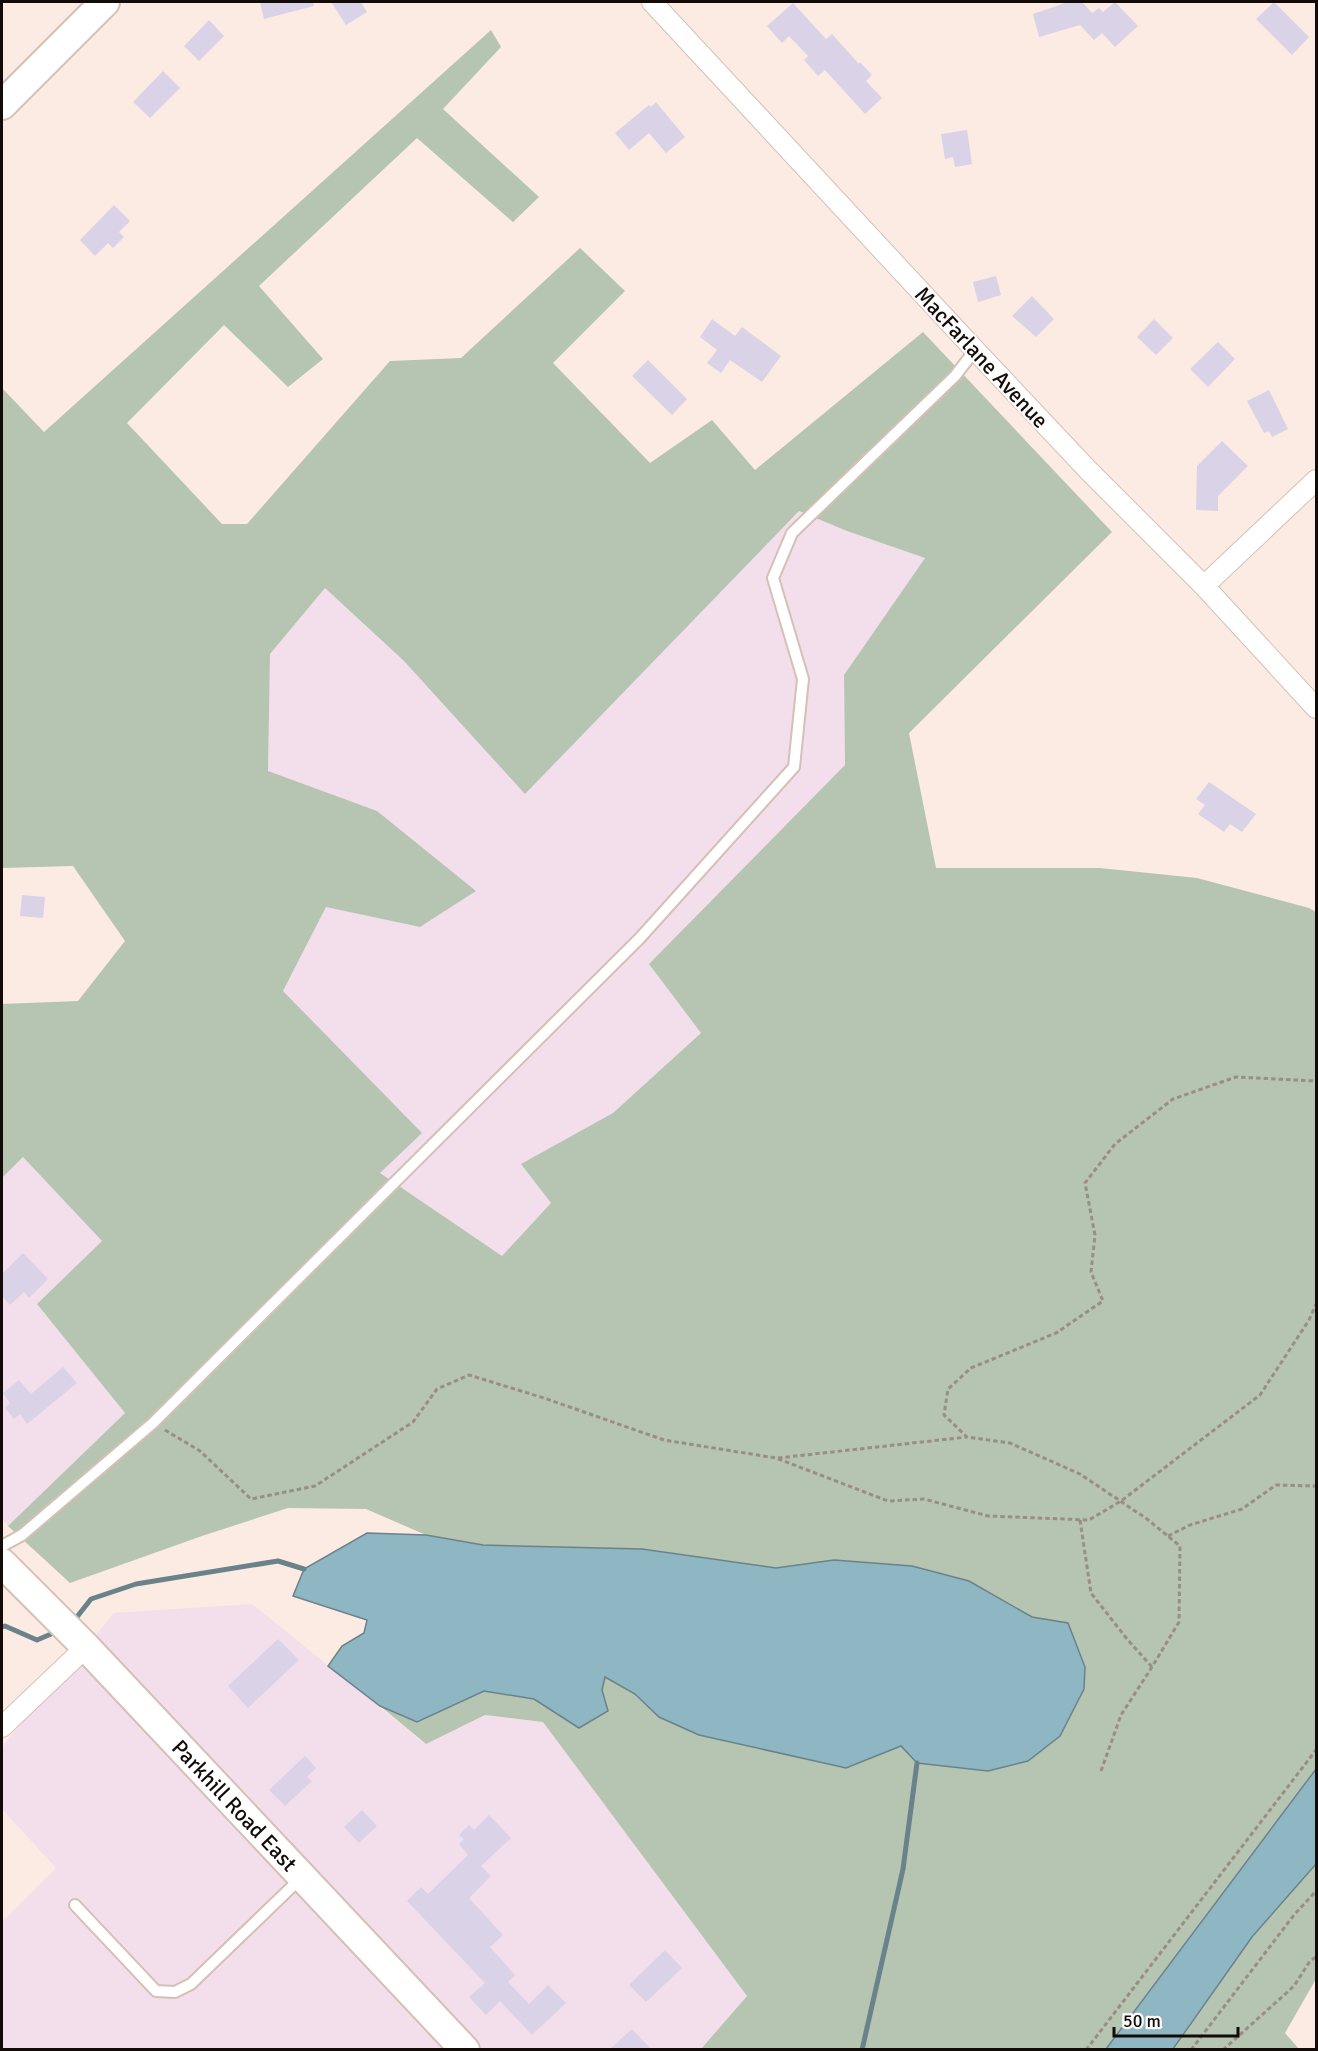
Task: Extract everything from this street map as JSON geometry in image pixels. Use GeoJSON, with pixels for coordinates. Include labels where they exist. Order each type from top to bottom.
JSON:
{"type":"FeatureCollection","features":[{"type":"Feature","properties":{"kind":"main road"},"geometry":{"type":"LineString","coordinates":[[2,105],[105,2]]}},
{"type":"Feature","properties":{"kind":"main road","name":"Parkhill Road East"},"geometry":{"type":"LineString","coordinates":[[2,1563],[86,1647],[465,2049]]}},
{"type":"Feature","properties":{"kind":"street","name":"MacFarlane Avenue"},"geometry":{"type":"LineString","coordinates":[[652,2],[1088,470],[1204,586],[1317,708]]}},
{"type":"Feature","properties":{"kind":"street"},"geometry":{"type":"LineString","coordinates":[[1204,586],[1317,480]]}},
{"type":"Feature","properties":{"kind":"street"},"geometry":{"type":"LineString","coordinates":[[2,1727],[86,1647]]}},
{"type":"Feature","properties":{"kind":"lane"},"geometry":{"type":"LineString","coordinates":[[2,1546],[22,1535],[153,1423],[640,938],[794,767],[803,679],[773,578],[792,532],[955,376],[975,350]]}},
{"type":"Feature","properties":{"kind":"lane"},"geometry":{"type":"LineString","coordinates":[[75,1905],[156,1991],[175,1992],[190,1984],[303,1876]]}},
{"type":"Feature","properties":{"kind":"path"},"geometry":{"type":"LineString","coordinates":[[967,1437],[944,1415],[948,1389],[971,1368],[1056,1333],[1103,1301],[1091,1272],[1095,1235],[1085,1183],[1115,1144],[1173,1099],[1236,1077],[1317,1081]]}},
{"type":"Feature","properties":{"kind":"path"},"geometry":{"type":"LineString","coordinates":[[153,1423],[200,1451],[251,1499],[315,1486],[413,1422],[437,1389],[468,1375],[544,1398],[664,1440],[776,1458],[888,1501],[924,1499],[988,1516],[1089,1520],[1120,1501],[1260,1395],[1317,1304]]}},
{"type":"Feature","properties":{"kind":"path"},"geometry":{"type":"LineString","coordinates":[[776,1458],[967,1437],[1010,1443],[1080,1474],[1180,1546],[1179,1622],[1121,1715],[1101,1771]]}},
{"type":"Feature","properties":{"kind":"path"},"geometry":{"type":"LineString","coordinates":[[1168,1536],[1190,1524],[1242,1509],[1276,1485],[1317,1486]]}},
{"type":"Feature","properties":{"kind":"path"},"geometry":{"type":"LineString","coordinates":[[1080,1520],[1090,1593],[1152,1667]]}},
{"type":"Feature","properties":{"kind":"path"},"geometry":{"type":"LineString","coordinates":[[1086,2049],[1317,1750]]}},
{"type":"Feature","properties":{"kind":"path"},"geometry":{"type":"LineString","coordinates":[[1191,2049],[1294,1915],[1317,1891]]}},
{"type":"Feature","properties":{"kind":"path"},"geometry":{"type":"LineString","coordinates":[[1223,2049],[1294,1986],[1310,1961],[1317,1957]]}},
{"type":"Feature","properties":{"kind":"shaded area"},"geometry":{"type":"Polygon","coordinates":[[[799,511],[847,531],[925,558],[844,675],[845,765],[649,964],[701,1033],[613,1113],[522,1164],[551,1203],[502,1256],[379,1172],[421,1133],[283,991],[326,907],[420,927],[476,891],[268,771],[270,654],[325,588],[404,661],[525,793],[799,511]]]}},
{"type":"Feature","properties":{"kind":"shaded area"},"geometry":{"type":"Polygon","coordinates":[[[23,1157],[102,1241],[37,1304],[125,1413],[8,1526],[2,1519],[2,1178],[23,1157]]]}},
{"type":"Feature","properties":{"kind":"shaded area"},"geometry":{"type":"Polygon","coordinates":[[[252,1604],[425,1744],[485,1715],[543,1722],[747,1996],[701,2049],[2,2049],[2,1922],[56,1868],[2,1809],[2,1747],[114,1613],[252,1604]]]}},
{"type":"Feature","properties":{"kind":"green space"},"geometry":{"type":"Polygon","coordinates":[[[491,30],[501,47],[443,109],[539,197],[513,222],[417,138],[259,286],[323,359],[288,387],[224,325],[127,423],[222,524],[247,524],[390,361],[461,358],[580,248],[625,291],[553,363],[650,463],[712,420],[755,470],[923,332],[1112,532],[909,733],[936,868],[1100,868],[1197,878],[1309,908],[1316,912],[1316,1769],[1106,2049],[701,2049],[747,1996],[543,1722],[485,1715],[426,1744],[380,1706],[417,1722],[484,1691],[534,1699],[579,1728],[602,1690],[605,1677],[635,1694],[659,1717],[846,1768],[901,1746],[1068,1623],[1032,1617],[969,1581],[834,1560],[776,1568],[642,1549],[483,1545],[426,1535],[366,1509],[288,1508],[70,1583],[8,1526],[125,1413],[37,1304],[102,1241],[23,1157],[2,1178],[2,1004],[78,1001],[125,941],[73,866],[2,868],[2,388],[44,432],[491,30]],[[799,511],[525,794],[404,661],[325,588],[270,654],[268,771],[377,811],[476,891],[420,927],[326,907],[283,991],[422,1133],[380,1173],[502,1256],[551,1203],[521,1164],[613,1113],[701,1033],[649,964],[845,765],[844,675],[925,558],[847,531],[799,511]]]}},
{"type":"Feature","properties":{"kind":"green space"},"geometry":{"type":"Polygon","coordinates":[[[1316,1864],[1316,1979],[1285,2033],[1299,2049],[1173,2050],[1252,1937],[1316,1864]]]}},
{"type":"Feature","properties":{"kind":"water"},"geometry":{"type":"Polygon","coordinates":[[[367,1533],[426,1535],[483,1545],[642,1549],[776,1568],[834,1560],[912,1566],[969,1581],[1032,1617],[1068,1623],[1085,1667],[1084,1689],[1060,1736],[1028,1761],[988,1771],[917,1763],[901,1746],[846,1768],[699,1735],[659,1717],[635,1694],[605,1677],[602,1690],[608,1711],[579,1728],[534,1699],[484,1691],[417,1722],[380,1706],[328,1666],[342,1646],[364,1633],[367,1620],[293,1596],[304,1569],[367,1533]]]}},
{"type":"Feature","properties":{"kind":"water"},"geometry":{"type":"Polygon","coordinates":[[[1316,1769],[1316,1864],[1252,1937],[1173,2049],[1106,2049],[1316,1769]]]}},
{"type":"Feature","properties":{"kind":"building"},"geometry":{"type":"Polygon","coordinates":[[[260,2],[313,2],[314,6],[264,19],[260,2]]]}},
{"type":"Feature","properties":{"kind":"building"},"geometry":{"type":"Polygon","coordinates":[[[331,2],[361,2],[367,12],[346,25],[331,2]]]}},
{"type":"Feature","properties":{"kind":"building"},"geometry":{"type":"Polygon","coordinates":[[[1068,2],[1082,2],[1092,13],[1099,8],[1103,12],[1115,2],[1138,26],[1115,47],[1102,33],[1094,40],[1080,25],[1039,37],[1033,14],[1068,2]]]}},
{"type":"Feature","properties":{"kind":"building"},"geometry":{"type":"Polygon","coordinates":[[[1274,2],[1309,37],[1292,55],[1256,19],[1274,2]]]}},
{"type":"Feature","properties":{"kind":"building"},"geometry":{"type":"Polygon","coordinates":[[[793,3],[826,39],[832,34],[872,75],[866,81],[882,98],[865,114],[825,70],[818,76],[804,60],[808,56],[789,36],[782,43],[767,26],[793,3]]]}},
{"type":"Feature","properties":{"kind":"building"},"geometry":{"type":"Polygon","coordinates":[[[209,20],[224,36],[199,61],[184,46],[209,20]]]}},
{"type":"Feature","properties":{"kind":"building"},"geometry":{"type":"Polygon","coordinates":[[[163,71],[180,88],[150,118],[133,102],[163,71]]]}},
{"type":"Feature","properties":{"kind":"building"},"geometry":{"type":"Polygon","coordinates":[[[656,102],[685,137],[666,153],[649,133],[629,150],[615,133],[649,105],[651,107],[656,102]]]}},
{"type":"Feature","properties":{"kind":"building"},"geometry":{"type":"Polygon","coordinates":[[[967,130],[972,164],[955,167],[953,157],[945,159],[941,134],[967,130]]]}},
{"type":"Feature","properties":{"kind":"building"},"geometry":{"type":"Polygon","coordinates":[[[114,205],[130,221],[119,232],[124,237],[113,248],[108,243],[95,256],[80,240],[114,205]]]}},
{"type":"Feature","properties":{"kind":"building"},"geometry":{"type":"Polygon","coordinates":[[[996,276],[1001,295],[978,302],[973,282],[996,276]]]}},
{"type":"Feature","properties":{"kind":"building"},"geometry":{"type":"Polygon","coordinates":[[[1032,296],[1054,319],[1036,337],[1012,316],[1032,296]]]}},
{"type":"Feature","properties":{"kind":"building"},"geometry":{"type":"Polygon","coordinates":[[[712,319],[735,336],[742,327],[781,356],[762,382],[730,360],[721,373],[707,363],[717,350],[700,337],[712,319]]]}},
{"type":"Feature","properties":{"kind":"building"},"geometry":{"type":"Polygon","coordinates":[[[1154,319],[1173,338],[1156,355],[1137,337],[1154,319]]]}},
{"type":"Feature","properties":{"kind":"building"},"geometry":{"type":"Polygon","coordinates":[[[1218,342],[1235,359],[1208,387],[1190,369],[1218,342]]]}},
{"type":"Feature","properties":{"kind":"building"},"geometry":{"type":"Polygon","coordinates":[[[648,360],[687,399],[672,415],[632,376],[648,360]]]}},
{"type":"Feature","properties":{"kind":"building"},"geometry":{"type":"Polygon","coordinates":[[[1269,390],[1288,429],[1272,437],[1269,431],[1264,433],[1247,401],[1269,390]]]}},
{"type":"Feature","properties":{"kind":"building"},"geometry":{"type":"Polygon","coordinates":[[[1222,441],[1248,466],[1218,496],[1218,511],[1196,510],[1197,466],[1222,441]]]}},
{"type":"Feature","properties":{"kind":"building"},"geometry":{"type":"Polygon","coordinates":[[[1209,782],[1256,814],[1242,832],[1230,824],[1224,832],[1198,814],[1205,805],[1196,799],[1209,782]]]}},
{"type":"Feature","properties":{"kind":"building"},"geometry":{"type":"Polygon","coordinates":[[[22,895],[45,897],[43,918],[20,916],[22,895]]]}},
{"type":"Feature","properties":{"kind":"building"},"geometry":{"type":"Polygon","coordinates":[[[23,1253],[48,1279],[29,1298],[24,1292],[10,1305],[2,1296],[2,1274],[23,1253]]]}},
{"type":"Feature","properties":{"kind":"building"},"geometry":{"type":"Polygon","coordinates":[[[63,1367],[77,1383],[27,1424],[20,1414],[14,1419],[5,1408],[10,1403],[3,1393],[19,1380],[31,1394],[63,1367]]]}},
{"type":"Feature","properties":{"kind":"building"},"geometry":{"type":"Polygon","coordinates":[[[278,1639],[299,1660],[248,1708],[228,1686],[278,1639]]]}},
{"type":"Feature","properties":{"kind":"building"},"geometry":{"type":"Polygon","coordinates":[[[305,1756],[316,1768],[307,1777],[312,1781],[285,1806],[269,1790],[305,1756]]]}},
{"type":"Feature","properties":{"kind":"building"},"geometry":{"type":"Polygon","coordinates":[[[362,1810],[377,1826],[359,1843],[344,1827],[362,1810]]]}},
{"type":"Feature","properties":{"kind":"building"},"geometry":{"type":"Polygon","coordinates":[[[489,1815],[511,1838],[481,1866],[491,1876],[469,1898],[503,1935],[490,1947],[515,1975],[508,1982],[529,2004],[548,1985],[566,2003],[532,2035],[500,2001],[486,2015],[469,1997],[485,1983],[407,1901],[421,1887],[428,1894],[468,1855],[459,1844],[464,1839],[459,1835],[469,1825],[474,1830],[489,1815]]]}},
{"type":"Feature","properties":{"kind":"building"},"geometry":{"type":"Polygon","coordinates":[[[665,1950],[682,1968],[646,2002],[629,1985],[665,1950]]]}},
{"type":"Feature","properties":{"kind":"building"},"geometry":{"type":"Polygon","coordinates":[[[632,2029],[651,2049],[610,2049],[632,2029]]]}},
{"type":"Feature","properties":{"kind":"waterway"},"geometry":{"type":"LineString","coordinates":[[73,1622],[91,1599],[136,1584],[278,1561],[304,1569]]}},
{"type":"Feature","properties":{"kind":"waterway"},"geometry":{"type":"LineString","coordinates":[[2,1627],[5,1626],[37,1640],[58,1631]]}},
{"type":"Feature","properties":{"kind":"waterway"},"geometry":{"type":"LineString","coordinates":[[862,2050],[903,1869],[917,1763]]}}]}
